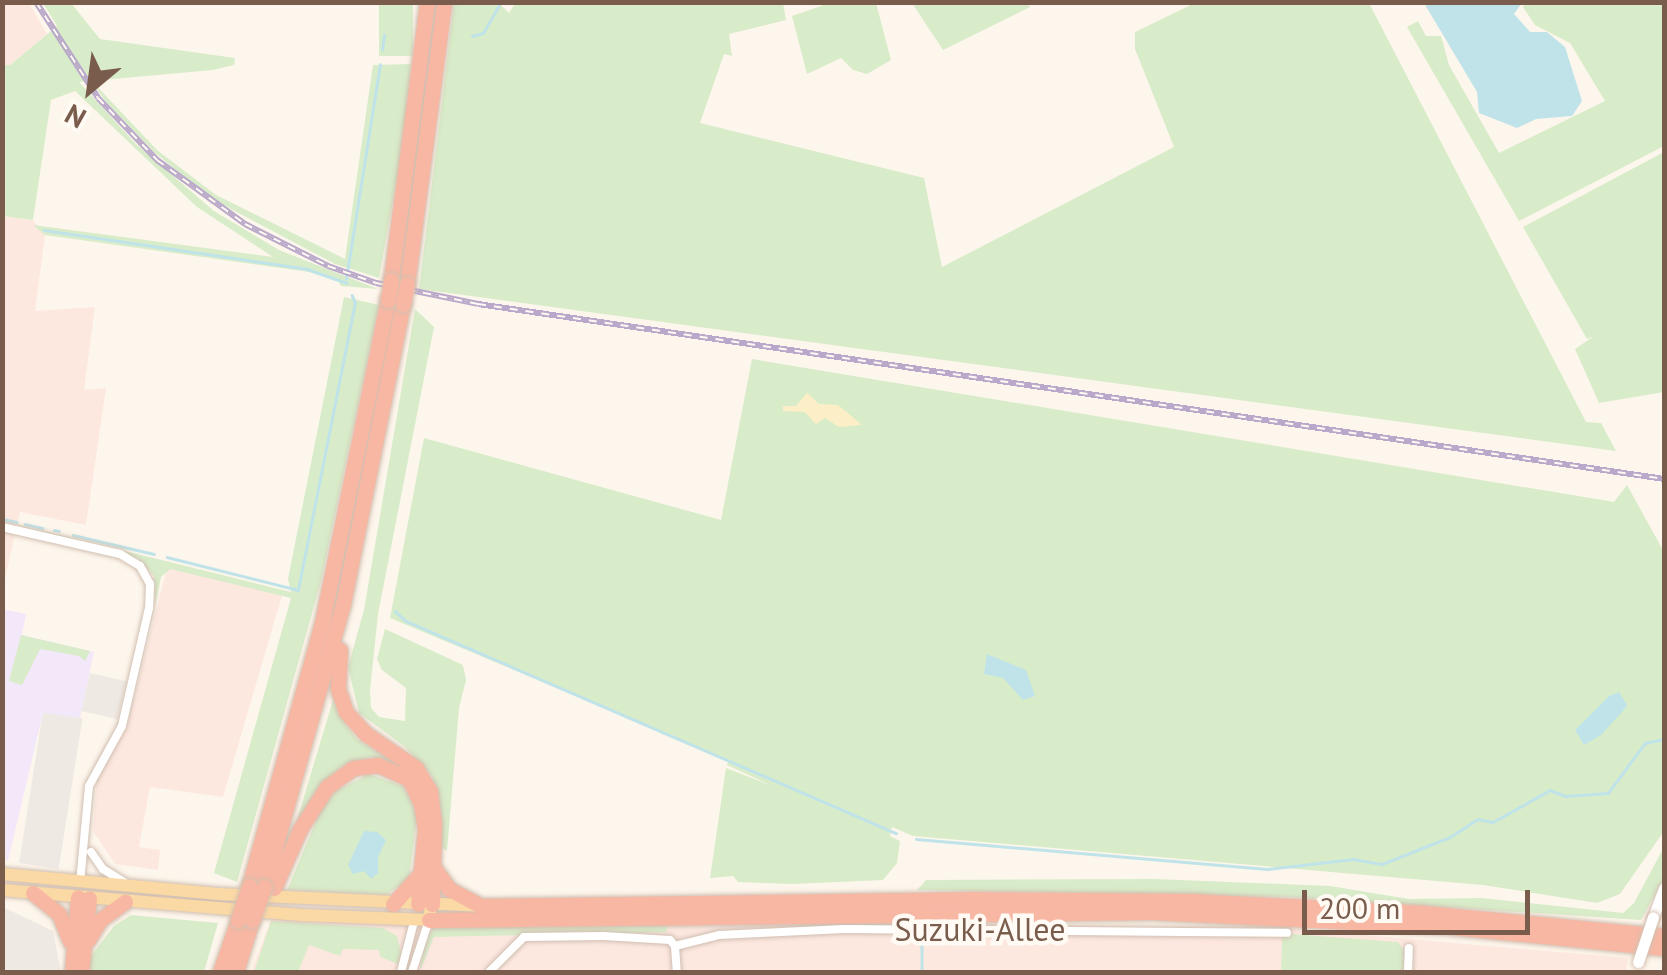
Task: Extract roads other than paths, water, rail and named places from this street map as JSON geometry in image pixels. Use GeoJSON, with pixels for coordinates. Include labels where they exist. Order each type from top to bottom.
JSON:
{"type":"FeatureCollection","features":[{"type":"Feature","properties":{"kind":"highway"},"geometry":{"type":"LineString","coordinates":[[399,282],[427,2]]}},
{"type":"Feature","properties":{"kind":"highway"},"geometry":{"type":"LineString","coordinates":[[236,972],[344,604],[444,2]]}},
{"type":"Feature","properties":{"kind":"highway"},"geometry":{"type":"LineString","coordinates":[[220,972],[250,920],[262,887],[396,302]]}},
{"type":"Feature","properties":{"kind":"highway"},"geometry":{"type":"LineString","coordinates":[[344,604],[337,666],[342,704],[358,728],[411,763],[423,776],[433,800],[423,912],[1152,912],[1424,925],[1664,948]]}},
{"type":"Feature","properties":{"kind":"highway"},"geometry":{"type":"LineString","coordinates":[[262,887],[327,787],[338,776],[365,765],[392,769],[414,785],[424,816],[429,867],[450,889],[482,906],[967,898],[1191,901],[1424,913],[1664,936]]}},
{"type":"Feature","properties":{"kind":"highway"},"geometry":{"type":"LineString","coordinates":[[393,904],[429,867]]}},
{"type":"Feature","properties":{"kind":"highway"},"geometry":{"type":"LineString","coordinates":[[72,972],[84,891]]}},
{"type":"Feature","properties":{"kind":"highway"},"geometry":{"type":"LineString","coordinates":[[34,893],[59,914],[78,951],[81,972]]}},
{"type":"Feature","properties":{"kind":"highway"},"geometry":{"type":"LineString","coordinates":[[78,951],[100,920],[125,902]]}},
{"type":"Feature","properties":{"kind":"main road"},"geometry":{"type":"LineString","coordinates":[[2,874],[125,902],[423,912],[482,906]]}},
{"type":"Feature","properties":{"kind":"main road"},"geometry":{"type":"LineString","coordinates":[[2,890],[34,893],[138,888],[393,904],[423,912]]}},
{"type":"Feature","properties":{"kind":"street"},"geometry":{"type":"LineString","coordinates":[[2,527],[120,554],[140,566],[150,584],[149,608],[122,726],[93,773],[85,832],[84,891]]}},
{"type":"Feature","properties":{"kind":"street"},"geometry":{"type":"LineString","coordinates":[[85,832],[91,852],[103,869],[138,888]]}},
{"type":"Feature","properties":{"kind":"street"},"geometry":{"type":"LineString","coordinates":[[84,891],[91,852]]}},
{"type":"Feature","properties":{"kind":"street"},"geometry":{"type":"LineString","coordinates":[[1636,967],[1664,888]]}},
{"type":"Feature","properties":{"kind":"street"},"geometry":{"type":"LineString","coordinates":[[401,972],[423,912]]}},
{"type":"Feature","properties":{"kind":"street"},"geometry":{"type":"LineString","coordinates":[[412,972],[423,912]]}},
{"type":"Feature","properties":{"kind":"street","name":"Suzuki-Allee"},"geometry":{"type":"LineString","coordinates":[[676,946],[719,935],[844,929],[1287,933]]}},
{"type":"Feature","properties":{"kind":"street"},"geometry":{"type":"LineString","coordinates":[[489,972],[524,938],[661,937],[676,946],[677,972]]}},
{"type":"Feature","properties":{"kind":"street"},"geometry":{"type":"LineString","coordinates":[[1408,972],[1410,948]]}},
{"type":"Feature","properties":{"kind":"water"},"geometry":{"type":"Polygon","coordinates":[[[1424,3],[1522,3],[1514,14],[1530,32],[1547,32],[1565,47],[1582,101],[1572,116],[1536,119],[1517,128],[1479,113],[1477,92],[1424,3]]]}},
{"type":"Feature","properties":{"kind":"water"},"geometry":{"type":"Polygon","coordinates":[[[987,654],[1026,670],[1035,696],[1023,700],[1003,678],[984,674],[987,654]]]}},
{"type":"Feature","properties":{"kind":"water"},"geometry":{"type":"Polygon","coordinates":[[[1619,692],[1627,705],[1601,735],[1584,745],[1575,730],[1609,696],[1619,692]]]}},
{"type":"Feature","properties":{"kind":"water"},"geometry":{"type":"Polygon","coordinates":[[[364,831],[377,832],[386,840],[378,857],[378,873],[371,879],[364,871],[353,874],[348,865],[364,831]]]}},
{"type":"Feature","properties":{"kind":"waterway"},"geometry":{"type":"LineString","coordinates":[[472,36],[483,33],[501,2]]}},
{"type":"Feature","properties":{"kind":"waterway"},"geometry":{"type":"LineString","coordinates":[[382,50],[384,35]]}},
{"type":"Feature","properties":{"kind":"waterway"},"geometry":{"type":"LineString","coordinates":[[346,279],[380,65]]}},
{"type":"Feature","properties":{"kind":"waterway"},"geometry":{"type":"LineString","coordinates":[[44,230],[307,269],[347,283]]}},
{"type":"Feature","properties":{"kind":"waterway"},"geometry":{"type":"LineString","coordinates":[[167,557],[298,590],[355,303],[352,296]]}},
{"type":"Feature","properties":{"kind":"waterway"},"geometry":{"type":"LineString","coordinates":[[2,519],[17,522]]}},
{"type":"Feature","properties":{"kind":"waterway"},"geometry":{"type":"LineString","coordinates":[[25,524],[43,528]]}},
{"type":"Feature","properties":{"kind":"waterway"},"geometry":{"type":"LineString","coordinates":[[54,530],[59,531]]}},
{"type":"Feature","properties":{"kind":"waterway"},"geometry":{"type":"LineString","coordinates":[[73,535],[154,554]]}},
{"type":"Feature","properties":{"kind":"waterway"},"geometry":{"type":"LineString","coordinates":[[395,611],[406,621],[896,833]]}},
{"type":"Feature","properties":{"kind":"waterway"},"geometry":{"type":"LineString","coordinates":[[916,839],[1267,869],[1353,859],[1382,864],[1450,837],[1478,819],[1493,822],[1550,790],[1566,796],[1608,793],[1645,743],[1664,739]]}},
{"type":"Feature","properties":{"kind":"waterway"},"geometry":{"type":"LineString","coordinates":[[922,942],[922,972]]}},
{"type":"Feature","properties":{"kind":"railway"},"geometry":{"type":"LineString","coordinates":[[36,2],[98,98],[157,160],[245,224],[328,266],[376,283],[478,304],[1664,479]]}}]}
